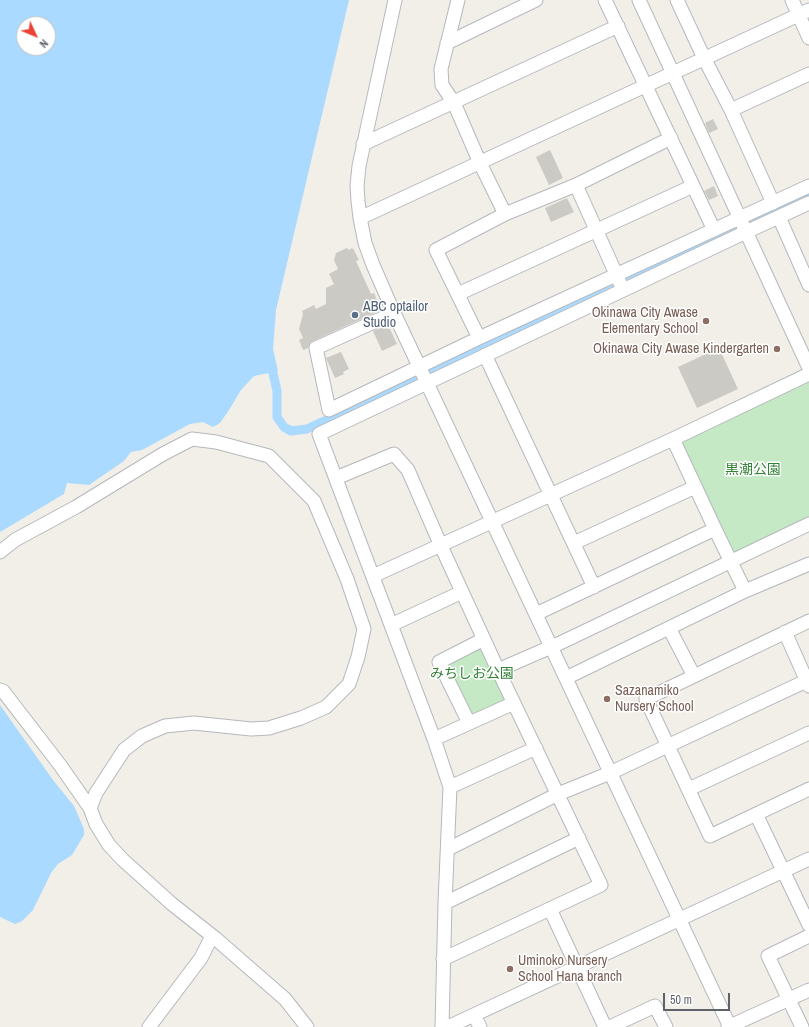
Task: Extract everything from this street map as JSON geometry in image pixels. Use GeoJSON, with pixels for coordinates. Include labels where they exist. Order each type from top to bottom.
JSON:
{"type":"FeatureCollection","features":[{"type":"Feature","properties":{"kind":"street"},"geometry":{"type":"LineString","coordinates":[[395,0],[363,144],[357,186],[360,218],[365,243],[373,265],[729,1027],[809,990]]}},
{"type":"Feature","properties":{"kind":"street"},"geometry":{"type":"LineString","coordinates":[[458,0],[441,69],[442,85],[454,103],[480,163],[505,214]]}},
{"type":"Feature","properties":{"kind":"street"},"geometry":{"type":"LineString","coordinates":[[447,43],[536,0]]}},
{"type":"Feature","properties":{"kind":"street"},"geometry":{"type":"LineString","coordinates":[[605,0],[714,230]]}},
{"type":"Feature","properties":{"kind":"street"},"geometry":{"type":"LineString","coordinates":[[639,0],[809,368]]}},
{"type":"Feature","properties":{"kind":"street"},"geometry":{"type":"LineString","coordinates":[[677,0],[704,58],[731,110],[773,203]]}},
{"type":"Feature","properties":{"kind":"street"},"geometry":{"type":"LineString","coordinates":[[792,0],[804,12],[809,38]]}},
{"type":"Feature","properties":{"kind":"street"},"geometry":{"type":"LineString","coordinates":[[360,218],[804,12]]}},
{"type":"Feature","properties":{"kind":"street"},"geometry":{"type":"LineString","coordinates":[[363,144],[618,26]]}},
{"type":"Feature","properties":{"kind":"street"},"geometry":{"type":"LineString","coordinates":[[731,110],[809,74]]}},
{"type":"Feature","properties":{"kind":"street"},"geometry":{"type":"LineString","coordinates":[[479,338],[436,250],[505,214],[576,185],[671,138]]}},
{"type":"Feature","properties":{"kind":"street"},"geometry":{"type":"LineString","coordinates":[[576,185],[624,290]]}},
{"type":"Feature","properties":{"kind":"street"},"geometry":{"type":"LineString","coordinates":[[458,294],[693,186]]}},
{"type":"Feature","properties":{"kind":"street"},"geometry":{"type":"LineString","coordinates":[[442,1027],[443,959],[450,787],[434,739],[319,434],[424,375],[479,338],[809,186]]}},
{"type":"Feature","properties":{"kind":"street"},"geometry":{"type":"LineString","coordinates":[[394,312],[316,348],[329,410],[424,375],[485,355],[809,203]]}},
{"type":"Feature","properties":{"kind":"street"},"geometry":{"type":"LineString","coordinates":[[779,217],[809,285]]}},
{"type":"Feature","properties":{"kind":"street"},"geometry":{"type":"LineString","coordinates":[[485,355],[594,587]]}},
{"type":"Feature","properties":{"kind":"street"},"geometry":{"type":"LineString","coordinates":[[373,576],[673,439],[809,374]]}},
{"type":"Feature","properties":{"kind":"street"},"geometry":{"type":"LineString","coordinates":[[0,552],[15,540],[76,507],[163,454],[192,439],[216,442],[269,456],[314,501],[347,579],[364,629],[358,657],[349,684],[326,707],[301,718],[270,728],[251,729],[194,723],[159,728],[142,736],[124,750],[96,793],[90,808]]}},
{"type":"Feature","properties":{"kind":"street"},"geometry":{"type":"LineString","coordinates":[[673,439],[745,591]]}},
{"type":"Feature","properties":{"kind":"street"},"geometry":{"type":"LineString","coordinates":[[336,478],[394,454],[408,470],[498,670],[601,885],[443,959]]}},
{"type":"Feature","properties":{"kind":"street"},"geometry":{"type":"LineString","coordinates":[[574,543],[695,487]]}},
{"type":"Feature","properties":{"kind":"street"},"geometry":{"type":"LineString","coordinates":[[498,670],[551,647],[809,524]]}},
{"type":"Feature","properties":{"kind":"street"},"geometry":{"type":"LineString","coordinates":[[536,614],[715,529]]}},
{"type":"Feature","properties":{"kind":"street"},"geometry":{"type":"LineString","coordinates":[[566,678],[745,591],[809,564]]}},
{"type":"Feature","properties":{"kind":"street"},"geometry":{"type":"LineString","coordinates":[[391,625],[462,592]]}},
{"type":"Feature","properties":{"kind":"street"},"geometry":{"type":"LineString","coordinates":[[809,621],[646,699],[669,745],[710,836],[809,789]]}},
{"type":"Feature","properties":{"kind":"street"},"geometry":{"type":"LineString","coordinates":[[669,628],[694,676]]}},
{"type":"Feature","properties":{"kind":"street"},"geometry":{"type":"LineString","coordinates":[[448,849],[558,794],[610,773],[669,745],[808,684],[785,632]]}},
{"type":"Feature","properties":{"kind":"street"},"geometry":{"type":"LineString","coordinates":[[469,723],[439,662],[484,639]]}},
{"type":"Feature","properties":{"kind":"street"},"geometry":{"type":"LineString","coordinates":[[0,690],[3,691],[60,765],[90,808],[96,824],[109,845],[123,860],[172,904],[212,936],[285,999],[307,1027]]}},
{"type":"Feature","properties":{"kind":"street"},"geometry":{"type":"LineString","coordinates":[[434,739],[514,703]]}},
{"type":"Feature","properties":{"kind":"street"},"geometry":{"type":"LineString","coordinates":[[689,789],[809,733]]}},
{"type":"Feature","properties":{"kind":"street"},"geometry":{"type":"LineString","coordinates":[[450,787],[536,748]]}},
{"type":"Feature","properties":{"kind":"street"},"geometry":{"type":"LineString","coordinates":[[756,814],[809,924]]}},
{"type":"Feature","properties":{"kind":"street"},"geometry":{"type":"LineString","coordinates":[[445,903],[579,838]]}},
{"type":"Feature","properties":{"kind":"street"},"geometry":{"type":"LineString","coordinates":[[448,1027],[809,859]]}},
{"type":"Feature","properties":{"kind":"street"},"geometry":{"type":"LineString","coordinates":[[550,909],[605,1027]]}},
{"type":"Feature","properties":{"kind":"street"},"geometry":{"type":"LineString","coordinates":[[149,1027],[202,958],[212,936]]}},
{"type":"Feature","properties":{"kind":"street"},"geometry":{"type":"LineString","coordinates":[[802,1027],[768,956],[809,936]]}},
{"type":"Feature","properties":{"kind":"street"},"geometry":{"type":"LineString","coordinates":[[610,1027],[656,1006],[666,1027]]}},
{"type":"Feature","properties":{"kind":"street"},"geometry":{"type":"LineString","coordinates":[[474,1015],[480,1027]]}},
{"type":"Feature","properties":{"kind":"green space","name":"黒潮公園"},"geometry":{"type":"Polygon","coordinates":[[[809,380],[809,521],[732,558],[677,442],[809,380]]]}},
{"type":"Feature","properties":{"kind":"green space","name":"みちしお公園"},"geometry":{"type":"Polygon","coordinates":[[[478,645],[485,648],[507,696],[504,702],[473,717],[445,661],[478,645]]]}},
{"type":"Feature","properties":{"kind":"water"},"geometry":{"type":"Polygon","coordinates":[[[0,0],[349,0],[276,310],[273,349],[278,371],[254,376],[241,390],[220,423],[213,427],[203,422],[190,424],[142,450],[131,452],[124,461],[89,485],[67,483],[64,494],[0,532],[0,0]]]}},
{"type":"Feature","properties":{"kind":"water"},"geometry":{"type":"Polygon","coordinates":[[[0,705],[53,780],[74,806],[84,829],[84,835],[72,855],[58,864],[51,873],[33,910],[22,921],[15,924],[0,917],[0,705]]]}},
{"type":"Feature","properties":{"kind":"building"},"geometry":{"type":"Polygon","coordinates":[[[713,119],[718,129],[709,133],[705,123],[713,119]]]}},
{"type":"Feature","properties":{"kind":"building"},"geometry":{"type":"Polygon","coordinates":[[[550,150],[563,178],[549,185],[536,157],[550,150]]]}},
{"type":"Feature","properties":{"kind":"building"},"geometry":{"type":"Polygon","coordinates":[[[714,186],[718,196],[709,200],[704,191],[714,186]]]}},
{"type":"Feature","properties":{"kind":"building"},"geometry":{"type":"Polygon","coordinates":[[[567,198],[574,212],[551,222],[545,208],[567,198]]]}},
{"type":"Feature","properties":{"kind":"building"},"geometry":{"type":"Polygon","coordinates":[[[347,248],[349,250],[352,248],[354,250],[359,260],[356,261],[371,294],[374,293],[381,310],[313,341],[310,343],[308,348],[303,350],[299,340],[303,338],[299,329],[303,314],[302,311],[314,305],[316,309],[326,304],[326,288],[334,284],[329,274],[338,269],[334,260],[336,253],[347,248]]]}},
{"type":"Feature","properties":{"kind":"building"},"geometry":{"type":"Polygon","coordinates":[[[384,326],[390,329],[397,344],[382,351],[373,331],[384,326]]]}},
{"type":"Feature","properties":{"kind":"building"},"geometry":{"type":"Polygon","coordinates":[[[719,348],[738,389],[697,408],[678,367],[719,348]]]}},
{"type":"Feature","properties":{"kind":"building"},"geometry":{"type":"Polygon","coordinates":[[[341,352],[349,369],[343,372],[344,374],[335,378],[326,358],[341,352]]]}},
{"type":"Feature","properties":{"kind":"waterway"},"geometry":{"type":"LineString","coordinates":[[272,369],[277,391],[277,417],[284,427],[291,431],[307,429],[809,194]]}},
{"type":"Feature","properties":{"kind":"place","name":"ABC optailor Studio"},"geometry":{"type":"Point","coordinates":[355,315]}},
{"type":"Feature","properties":{"kind":"place","name":"Okinawa City Awase Elementary School"},"geometry":{"type":"Point","coordinates":[706,321]}},
{"type":"Feature","properties":{"kind":"place","name":"Okinawa City Awase Kindergarten"},"geometry":{"type":"Point","coordinates":[777,349]}},
{"type":"Feature","properties":{"kind":"place","name":"Sazanamiko Nursery School"},"geometry":{"type":"Point","coordinates":[607,699]}},
{"type":"Feature","properties":{"kind":"place","name":"Uminoko Nursery School Hana branch"},"geometry":{"type":"Point","coordinates":[510,969]}}]}
